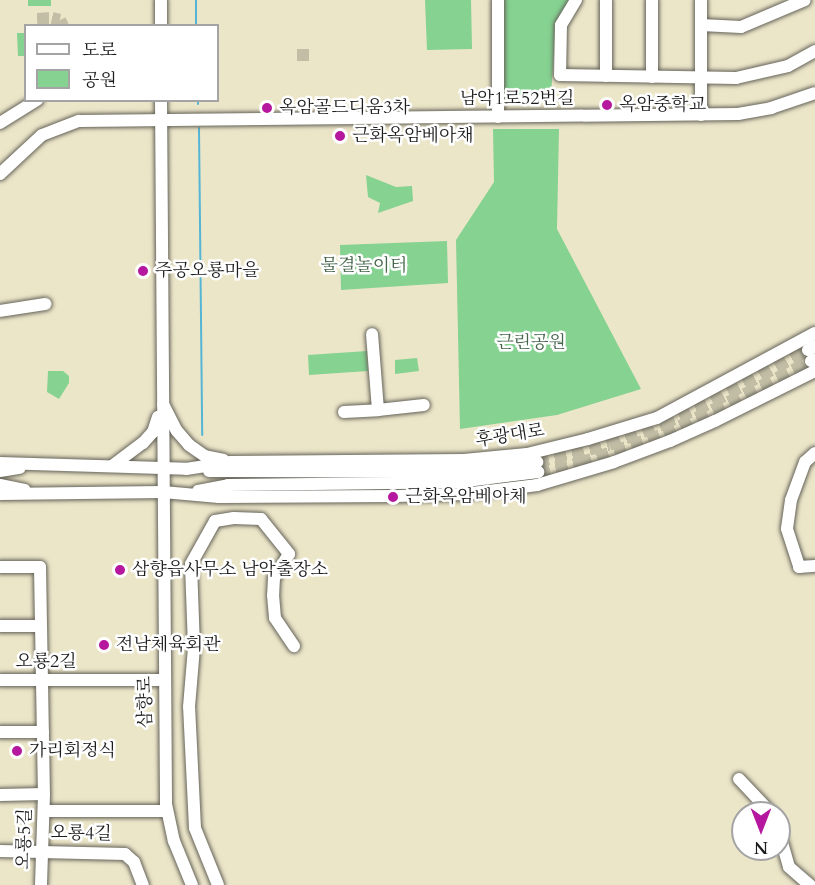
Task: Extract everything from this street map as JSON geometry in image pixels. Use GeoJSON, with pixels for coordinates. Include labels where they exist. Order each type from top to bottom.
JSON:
{"type":"FeatureCollection","features":[{"type":"Feature","properties":{"kind":"street"},"geometry":{"type":"LineString","coordinates":[[161,0],[161,24]]}},
{"type":"Feature","properties":{"kind":"street"},"geometry":{"type":"LineString","coordinates":[[498,0],[498,117]]}},
{"type":"Feature","properties":{"kind":"street"},"geometry":{"type":"LineString","coordinates":[[576,0],[561,25],[560,75],[652,77],[756,75],[788,66],[815,51]]}},
{"type":"Feature","properties":{"kind":"street"},"geometry":{"type":"LineString","coordinates":[[606,0],[606,76]]}},
{"type":"Feature","properties":{"kind":"street"},"geometry":{"type":"LineString","coordinates":[[652,0],[652,77]]}},
{"type":"Feature","properties":{"kind":"street"},"geometry":{"type":"LineString","coordinates":[[700,0],[701,115]]}},
{"type":"Feature","properties":{"kind":"street"},"geometry":{"type":"LineString","coordinates":[[701,25],[741,27],[805,0]]}},
{"type":"Feature","properties":{"kind":"street","name":"남악1로52번길"},"geometry":{"type":"LineString","coordinates":[[162,120],[701,115],[757,111],[815,93]]}},
{"type":"Feature","properties":{"kind":"street"},"geometry":{"type":"LineString","coordinates":[[0,123],[34,102]]}},
{"type":"Feature","properties":{"kind":"street","name":"삼향로"},"geometry":{"type":"LineString","coordinates":[[161,102],[162,473],[167,812],[174,841],[192,885]]}},
{"type":"Feature","properties":{"kind":"street"},"geometry":{"type":"LineString","coordinates":[[1,171],[42,135],[79,121],[162,120]]}},
{"type":"Feature","properties":{"kind":"street"},"geometry":{"type":"LineString","coordinates":[[0,311],[45,304]]}},
{"type":"Feature","properties":{"kind":"street","name":"후광대로"},"geometry":{"type":"LineString","coordinates":[[0,463],[112,466],[162,473],[231,462],[464,460],[528,454],[657,418],[815,333]]}},
{"type":"Feature","properties":{"kind":"street"},"geometry":{"type":"LineString","coordinates":[[372,334],[378,410]]}},
{"type":"Feature","properties":{"kind":"street","name":"후광대로"},"geometry":{"type":"LineString","coordinates":[[0,494],[163,492],[219,497],[396,496],[464,494],[537,485],[614,462],[715,422],[813,357]]}},
{"type":"Feature","properties":{"kind":"street"},"geometry":{"type":"LineString","coordinates":[[162,402],[177,431],[189,445],[205,456],[231,462]]}},
{"type":"Feature","properties":{"kind":"street"},"geometry":{"type":"LineString","coordinates":[[112,466],[131,454],[153,432],[162,402]]}},
{"type":"Feature","properties":{"kind":"street"},"geometry":{"type":"LineString","coordinates":[[344,412],[424,405]]}},
{"type":"Feature","properties":{"kind":"street"},"geometry":{"type":"LineString","coordinates":[[815,453],[805,462],[791,500],[787,529],[799,567],[815,566]]}},
{"type":"Feature","properties":{"kind":"street","name":"후광대로"},"geometry":{"type":"LineString","coordinates":[[0,471],[44,463]]}},
{"type":"Feature","properties":{"kind":"street","name":"후광대로"},"geometry":{"type":"LineString","coordinates":[[185,493],[228,485],[459,482],[537,467],[411,473],[228,472],[186,469]]}},
{"type":"Feature","properties":{"kind":"street","name":"후광대로"},"geometry":{"type":"LineString","coordinates":[[0,485],[47,495]]}},
{"type":"Feature","properties":{"kind":"street"},"geometry":{"type":"LineString","coordinates":[[218,885],[195,828],[189,707],[194,646],[191,564],[215,521],[234,518],[261,519],[289,554],[274,578],[273,595],[275,618],[294,646]]}},
{"type":"Feature","properties":{"kind":"street","name":"오룡5길"},"geometry":{"type":"LineString","coordinates":[[0,567],[40,567],[44,794],[41,885]]}},
{"type":"Feature","properties":{"kind":"street"},"geometry":{"type":"LineString","coordinates":[[0,626],[41,626]]}},
{"type":"Feature","properties":{"kind":"street","name":"오룡2길"},"geometry":{"type":"LineString","coordinates":[[0,680],[164,680]]}},
{"type":"Feature","properties":{"kind":"street"},"geometry":{"type":"LineString","coordinates":[[0,732],[43,732]]}},
{"type":"Feature","properties":{"kind":"street"},"geometry":{"type":"LineString","coordinates":[[739,779],[760,801]]}},
{"type":"Feature","properties":{"kind":"street"},"geometry":{"type":"LineString","coordinates":[[0,795],[44,794]]}},
{"type":"Feature","properties":{"kind":"street"},"geometry":{"type":"LineString","coordinates":[[44,811],[167,812]]}},
{"type":"Feature","properties":{"kind":"street","name":"오룡4길"},"geometry":{"type":"LineString","coordinates":[[0,851],[125,854],[134,862],[143,885]]}},
{"type":"Feature","properties":{"kind":"street"},"geometry":{"type":"LineString","coordinates":[[787,861],[789,867],[810,885]]}},
{"type":"Feature","properties":{"kind":"green space"},"geometry":{"type":"Polygon","coordinates":[[[28,0],[51,0],[51,6],[28,6],[28,0]]]}},
{"type":"Feature","properties":{"kind":"green space"},"geometry":{"type":"Polygon","coordinates":[[[425,0],[471,0],[472,49],[427,50],[425,0]]]}},
{"type":"Feature","properties":{"kind":"green space"},"geometry":{"type":"Polygon","coordinates":[[[503,0],[571,0],[559,22],[555,37],[551,95],[501,95],[503,0]]]}},
{"type":"Feature","properties":{"kind":"green space"},"geometry":{"type":"Polygon","coordinates":[[[17,33],[24,33],[24,56],[18,56],[17,33]]]}},
{"type":"Feature","properties":{"kind":"green space","name":"근린공원"},"geometry":{"type":"Polygon","coordinates":[[[493,129],[559,129],[557,229],[641,389],[557,415],[460,429],[456,240],[494,182],[493,129]]]}},
{"type":"Feature","properties":{"kind":"green space"},"geometry":{"type":"Polygon","coordinates":[[[366,175],[396,187],[412,186],[413,201],[378,213],[380,203],[368,197],[366,175]]]}},
{"type":"Feature","properties":{"kind":"green space","name":"물결놀이터"},"geometry":{"type":"Polygon","coordinates":[[[447,241],[448,283],[341,290],[340,245],[447,241]]]}},
{"type":"Feature","properties":{"kind":"green space"},"geometry":{"type":"Polygon","coordinates":[[[367,351],[368,371],[309,375],[308,355],[367,351]]]}},
{"type":"Feature","properties":{"kind":"green space"},"geometry":{"type":"Polygon","coordinates":[[[417,358],[419,371],[395,374],[395,360],[417,358]]]}},
{"type":"Feature","properties":{"kind":"green space"},"geometry":{"type":"Polygon","coordinates":[[[48,371],[63,371],[69,376],[69,383],[59,399],[47,392],[48,371]]]}},
{"type":"Feature","properties":{"kind":"waterway"},"geometry":{"type":"LineString","coordinates":[[196,0],[196,24]]}},
{"type":"Feature","properties":{"kind":"waterway"},"geometry":{"type":"LineString","coordinates":[[199,128],[202,435]]}},
{"type":"Feature","properties":{"kind":"tunnel"},"geometry":{"type":"LineString","coordinates":[[37,19],[52,18],[60,20],[62,24]]}},
{"type":"Feature","properties":{"kind":"tunnel"},"geometry":{"type":"LineString","coordinates":[[303,49],[303,66]]}},
{"type":"Feature","properties":{"kind":"tunnel"},"geometry":{"type":"LineString","coordinates":[[537,462],[609,445],[663,424],[713,402],[808,350]]}},
{"type":"Feature","properties":{"kind":"tunnel"},"geometry":{"type":"LineString","coordinates":[[538,472],[580,463],[664,434],[811,361]]}},
{"type":"Feature","properties":{"kind":"place","name":"옥암중학교"},"geometry":{"type":"Point","coordinates":[607,105]}},
{"type":"Feature","properties":{"kind":"place","name":"옥암골드디움3차"},"geometry":{"type":"Point","coordinates":[267,108]}},
{"type":"Feature","properties":{"kind":"place","name":"근화옥암베아채"},"geometry":{"type":"Point","coordinates":[340,136]}},
{"type":"Feature","properties":{"kind":"place","name":"주공오룡마을"},"geometry":{"type":"Point","coordinates":[143,271]}},
{"type":"Feature","properties":{"kind":"place","name":"근화옥암베아체"},"geometry":{"type":"Point","coordinates":[393,497]}},
{"type":"Feature","properties":{"kind":"place","name":"삼향읍사무소 남악출장소"},"geometry":{"type":"Point","coordinates":[120,570]}},
{"type":"Feature","properties":{"kind":"place","name":"전남체육회관"},"geometry":{"type":"Point","coordinates":[104,645]}},
{"type":"Feature","properties":{"kind":"place","name":"가리회정식"},"geometry":{"type":"Point","coordinates":[17,751]}}]}
